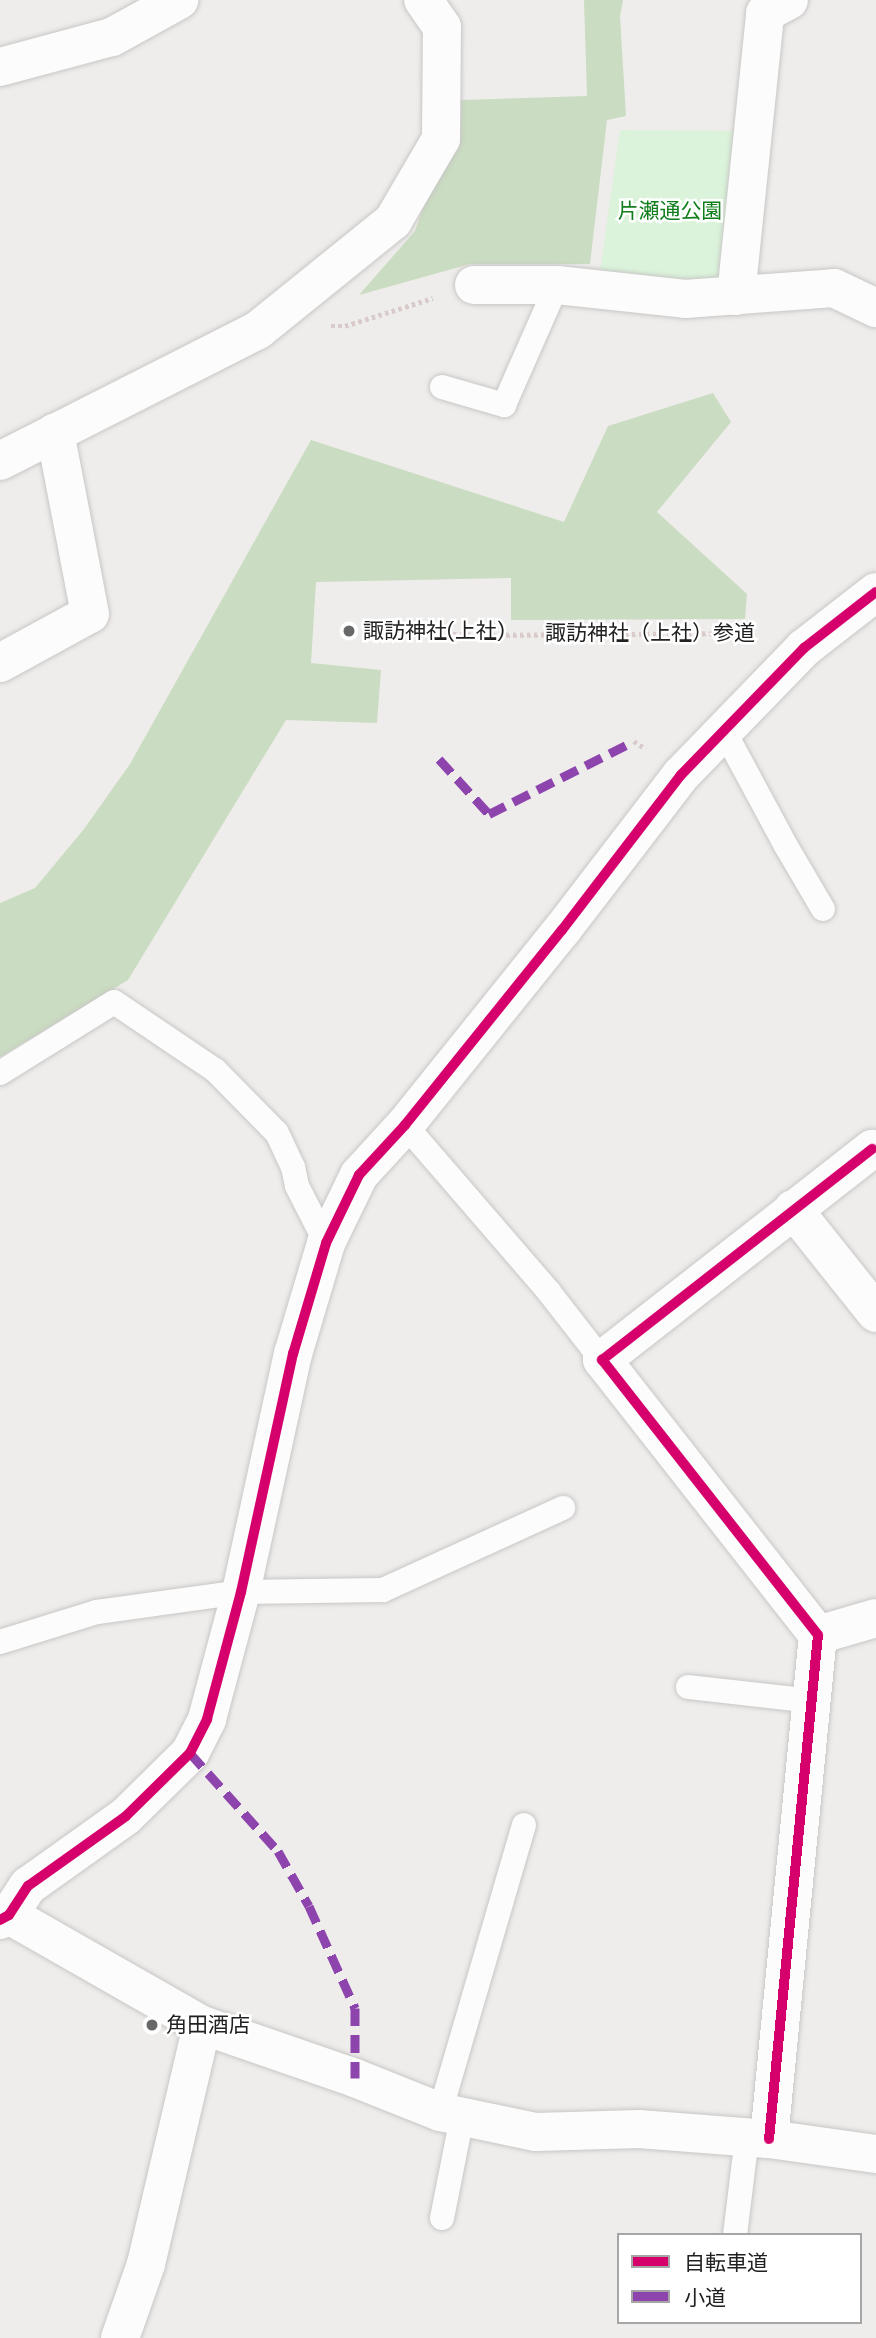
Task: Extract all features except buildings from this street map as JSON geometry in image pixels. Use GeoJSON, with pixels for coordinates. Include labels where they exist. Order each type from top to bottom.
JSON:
{"type":"FeatureCollection","features":[{"type":"Feature","properties":{"kind":"street"},"geometry":{"type":"LineString","coordinates":[[0,67],[112,37],[179,0]]}},
{"type":"Feature","properties":{"kind":"street"},"geometry":{"type":"LineString","coordinates":[[0,461],[258,330],[393,222],[441,139],[442,27],[423,0]]}},
{"type":"Feature","properties":{"kind":"street"},"geometry":{"type":"LineString","coordinates":[[736,296],[765,13],[789,0]]}},
{"type":"Feature","properties":{"kind":"street"},"geometry":{"type":"LineString","coordinates":[[474,285],[557,285],[685,299],[834,288],[876,308]]}},
{"type":"Feature","properties":{"kind":"street"},"geometry":{"type":"LineString","coordinates":[[0,663],[90,614],[55,432]]}},
{"type":"Feature","properties":{"kind":"street"},"geometry":{"type":"LineString","coordinates":[[876,593],[822,632],[723,729],[681,775],[405,1125],[359,1175],[326,1243],[293,1353],[241,1592],[208,1719],[190,1753],[126,1816],[28,1886],[5,1918],[202,2025],[451,2114],[536,2132],[639,2129],[758,2138],[876,2154]]}},
{"type":"Feature","properties":{"kind":"street"},"geometry":{"type":"LineString","coordinates":[[758,2138],[818,1635],[601,1360],[872,1149]]}},
{"type":"Feature","properties":{"kind":"street"},"geometry":{"type":"LineString","coordinates":[[793,1209],[876,1314]]}},
{"type":"Feature","properties":{"kind":"street"},"geometry":{"type":"LineString","coordinates":[[818,1635],[876,1618]]}},
{"type":"Feature","properties":{"kind":"street"},"geometry":{"type":"LineString","coordinates":[[120,2338],[146,2264],[202,2025]]}},
{"type":"Feature","properties":{"kind":"lane"},"geometry":{"type":"LineString","coordinates":[[442,387],[504,405],[557,285]]}},
{"type":"Feature","properties":{"kind":"lane"},"geometry":{"type":"LineString","coordinates":[[723,729],[823,909]]}},
{"type":"Feature","properties":{"kind":"lane"},"geometry":{"type":"LineString","coordinates":[[0,1073],[114,1002],[215,1070],[277,1133],[293,1167],[297,1186],[326,1243]]}},
{"type":"Feature","properties":{"kind":"lane"},"geometry":{"type":"LineString","coordinates":[[405,1125],[549,1292],[601,1360]]}},
{"type":"Feature","properties":{"kind":"lane"},"geometry":{"type":"LineString","coordinates":[[0,1642],[97,1612],[241,1592],[383,1590],[563,1507]]}},
{"type":"Feature","properties":{"kind":"lane"},"geometry":{"type":"LineString","coordinates":[[688,1687],[812,1700]]}},
{"type":"Feature","properties":{"kind":"lane"},"geometry":{"type":"LineString","coordinates":[[442,2218],[451,2114],[524,1825]]}},
{"type":"Feature","properties":{"kind":"lane"},"geometry":{"type":"LineString","coordinates":[[735,2233],[758,2138]]}},
{"type":"Feature","properties":{"kind":"path"},"geometry":{"type":"LineString","coordinates":[[258,330],[345,326],[474,285]]}},
{"type":"Feature","properties":{"kind":"green space"},"geometry":{"type":"Polygon","coordinates":[[[584,0],[623,0],[620,16],[626,116],[607,120],[590,264],[470,264],[359,295],[415,231],[461,100],[587,96],[584,0]]]}},
{"type":"Feature","properties":{"kind":"green space","name":"片瀬通公園"},"geometry":{"type":"Polygon","coordinates":[[[620,130],[740,131],[725,284],[599,279],[620,130]]]}},
{"type":"Feature","properties":{"kind":"green space"},"geometry":{"type":"Polygon","coordinates":[[[713,393],[731,422],[657,512],[747,594],[745,619],[511,620],[511,578],[316,582],[311,663],[381,670],[377,723],[286,720],[128,980],[0,1057],[0,903],[35,888],[84,829],[130,764],[311,440],[564,522],[608,426],[713,393]]]}},
{"type":"Feature","properties":{"kind":"marked path"},"geometry":{"type":"LineString","coordinates":[[439,759],[489,814],[634,741]]}},
{"type":"Feature","properties":{"kind":"marked path"},"geometry":{"type":"LineString","coordinates":[[190,1753],[278,1851],[309,1906],[355,2008],[355,2078]]}},
{"type":"Feature","properties":{"kind":"cycle path"},"geometry":{"type":"LineString","coordinates":[[0,1920],[9,1915],[28,1886],[126,1816],[190,1753],[207,1719],[241,1592],[293,1354],[326,1243],[359,1175],[405,1125],[562,930],[681,775],[804,648],[876,592]]}},
{"type":"Feature","properties":{"kind":"cycle path"},"geometry":{"type":"LineString","coordinates":[[769,2139],[818,1635],[602,1360],[872,1149]]}},
{"type":"Feature","properties":{"kind":"place","name":"諏訪神社(上社)"},"geometry":{"type":"Point","coordinates":[349,631]}},
{"type":"Feature","properties":{"kind":"place","name":"角田酒店"},"geometry":{"type":"Point","coordinates":[152,2025]}}]}
